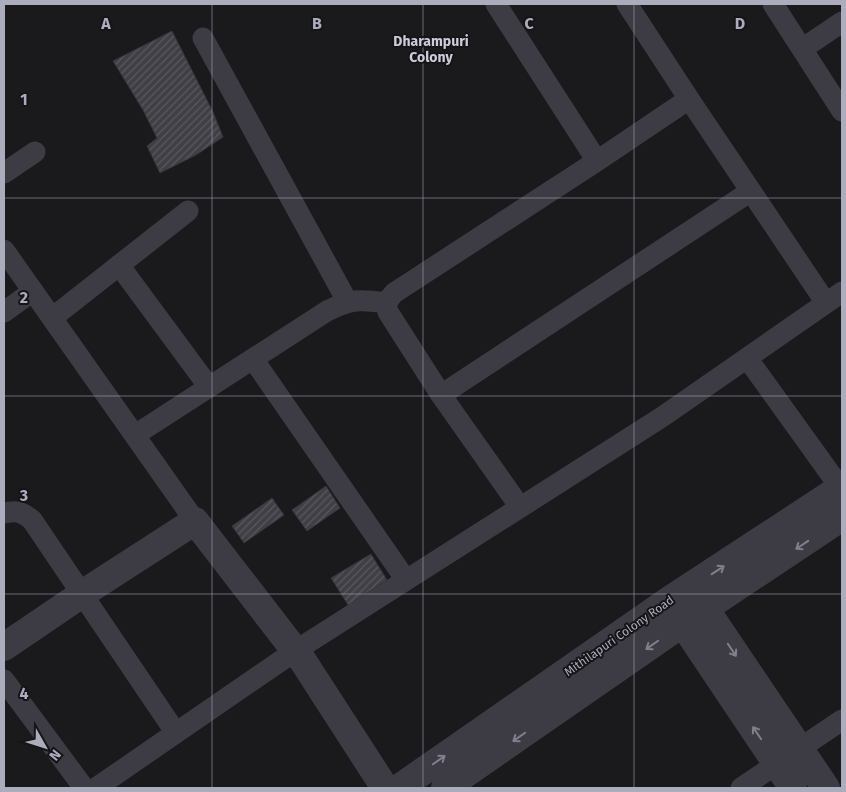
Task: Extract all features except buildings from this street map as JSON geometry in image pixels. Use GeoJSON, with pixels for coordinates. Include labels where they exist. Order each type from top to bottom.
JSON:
{"type":"FeatureCollection","features":[{"type":"Feature","properties":{"kind":"street"},"geometry":{"type":"LineString","coordinates":[[496,4],[597,161]]}},
{"type":"Feature","properties":{"kind":"street"},"geometry":{"type":"LineString","coordinates":[[96,788],[295,651],[662,417],[834,298],[751,191],[627,4]]}},
{"type":"Feature","properties":{"kind":"street"},"geometry":{"type":"LineString","coordinates":[[773,4],[842,111]]}},
{"type":"Feature","properties":{"kind":"street"},"geometry":{"type":"LineString","coordinates":[[802,48],[842,22]]}},
{"type":"Feature","properties":{"kind":"street"},"geometry":{"type":"LineString","coordinates":[[203,38],[347,302]]}},
{"type":"Feature","properties":{"kind":"street"},"geometry":{"type":"LineString","coordinates":[[386,303],[394,293],[689,99]]}},
{"type":"Feature","properties":{"kind":"street"},"geometry":{"type":"LineString","coordinates":[[4,173],[35,152]]}},
{"type":"Feature","properties":{"kind":"street"},"geometry":{"type":"LineString","coordinates":[[441,395],[751,191]]}},
{"type":"Feature","properties":{"kind":"street"},"geometry":{"type":"LineString","coordinates":[[52,318],[188,212]]}},
{"type":"Feature","properties":{"kind":"street"},"geometry":{"type":"LineString","coordinates":[[4,250],[195,521],[295,651],[385,788]]}},
{"type":"Feature","properties":{"kind":"street"},"geometry":{"type":"LineString","coordinates":[[119,265],[209,387]]}},
{"type":"Feature","properties":{"kind":"street"},"geometry":{"type":"LineString","coordinates":[[4,312],[33,291]]}},
{"type":"Feature","properties":{"kind":"street"},"geometry":{"type":"LineString","coordinates":[[135,435],[327,311],[347,302],[365,300],[386,303]]}},
{"type":"Feature","properties":{"kind":"street"},"geometry":{"type":"LineString","coordinates":[[386,303],[388,312],[441,395],[520,507]]}},
{"type":"Feature","properties":{"kind":"street"},"geometry":{"type":"LineString","coordinates":[[253,358],[406,580]]}},
{"type":"Feature","properties":{"kind":"street"},"geometry":{"type":"LineString","coordinates":[[747,358],[842,489]]}},
{"type":"Feature","properties":{"kind":"street","name":"Mithilapuri Colony Road"},"geometry":{"type":"LineString","coordinates":[[445,788],[842,489]]}},
{"type":"Feature","properties":{"kind":"street"},"geometry":{"type":"LineString","coordinates":[[4,513],[15,511],[23,513],[32,520],[176,733]]}},
{"type":"Feature","properties":{"kind":"street","name":"Mithilapuri Colony Road"},"geometry":{"type":"LineString","coordinates":[[399,788],[687,605],[842,518]]}},
{"type":"Feature","properties":{"kind":"street"},"geometry":{"type":"LineString","coordinates":[[4,647],[195,521]]}},
{"type":"Feature","properties":{"kind":"street"},"geometry":{"type":"LineString","coordinates":[[687,605],[788,756],[826,788]]}},
{"type":"Feature","properties":{"kind":"street"},"geometry":{"type":"LineString","coordinates":[[4,680],[84,788]]}},
{"type":"Feature","properties":{"kind":"street"},"geometry":{"type":"LineString","coordinates":[[741,788],[842,720]]}},
{"type":"Feature","properties":{"kind":"street"},"geometry":{"type":"LineString","coordinates":[[788,756],[794,788]]}},
{"type":"Feature","properties":{"kind":"district","name":"Dharampuri Colony"},"geometry":{"type":"Point","coordinates":[431,49]}}]}
